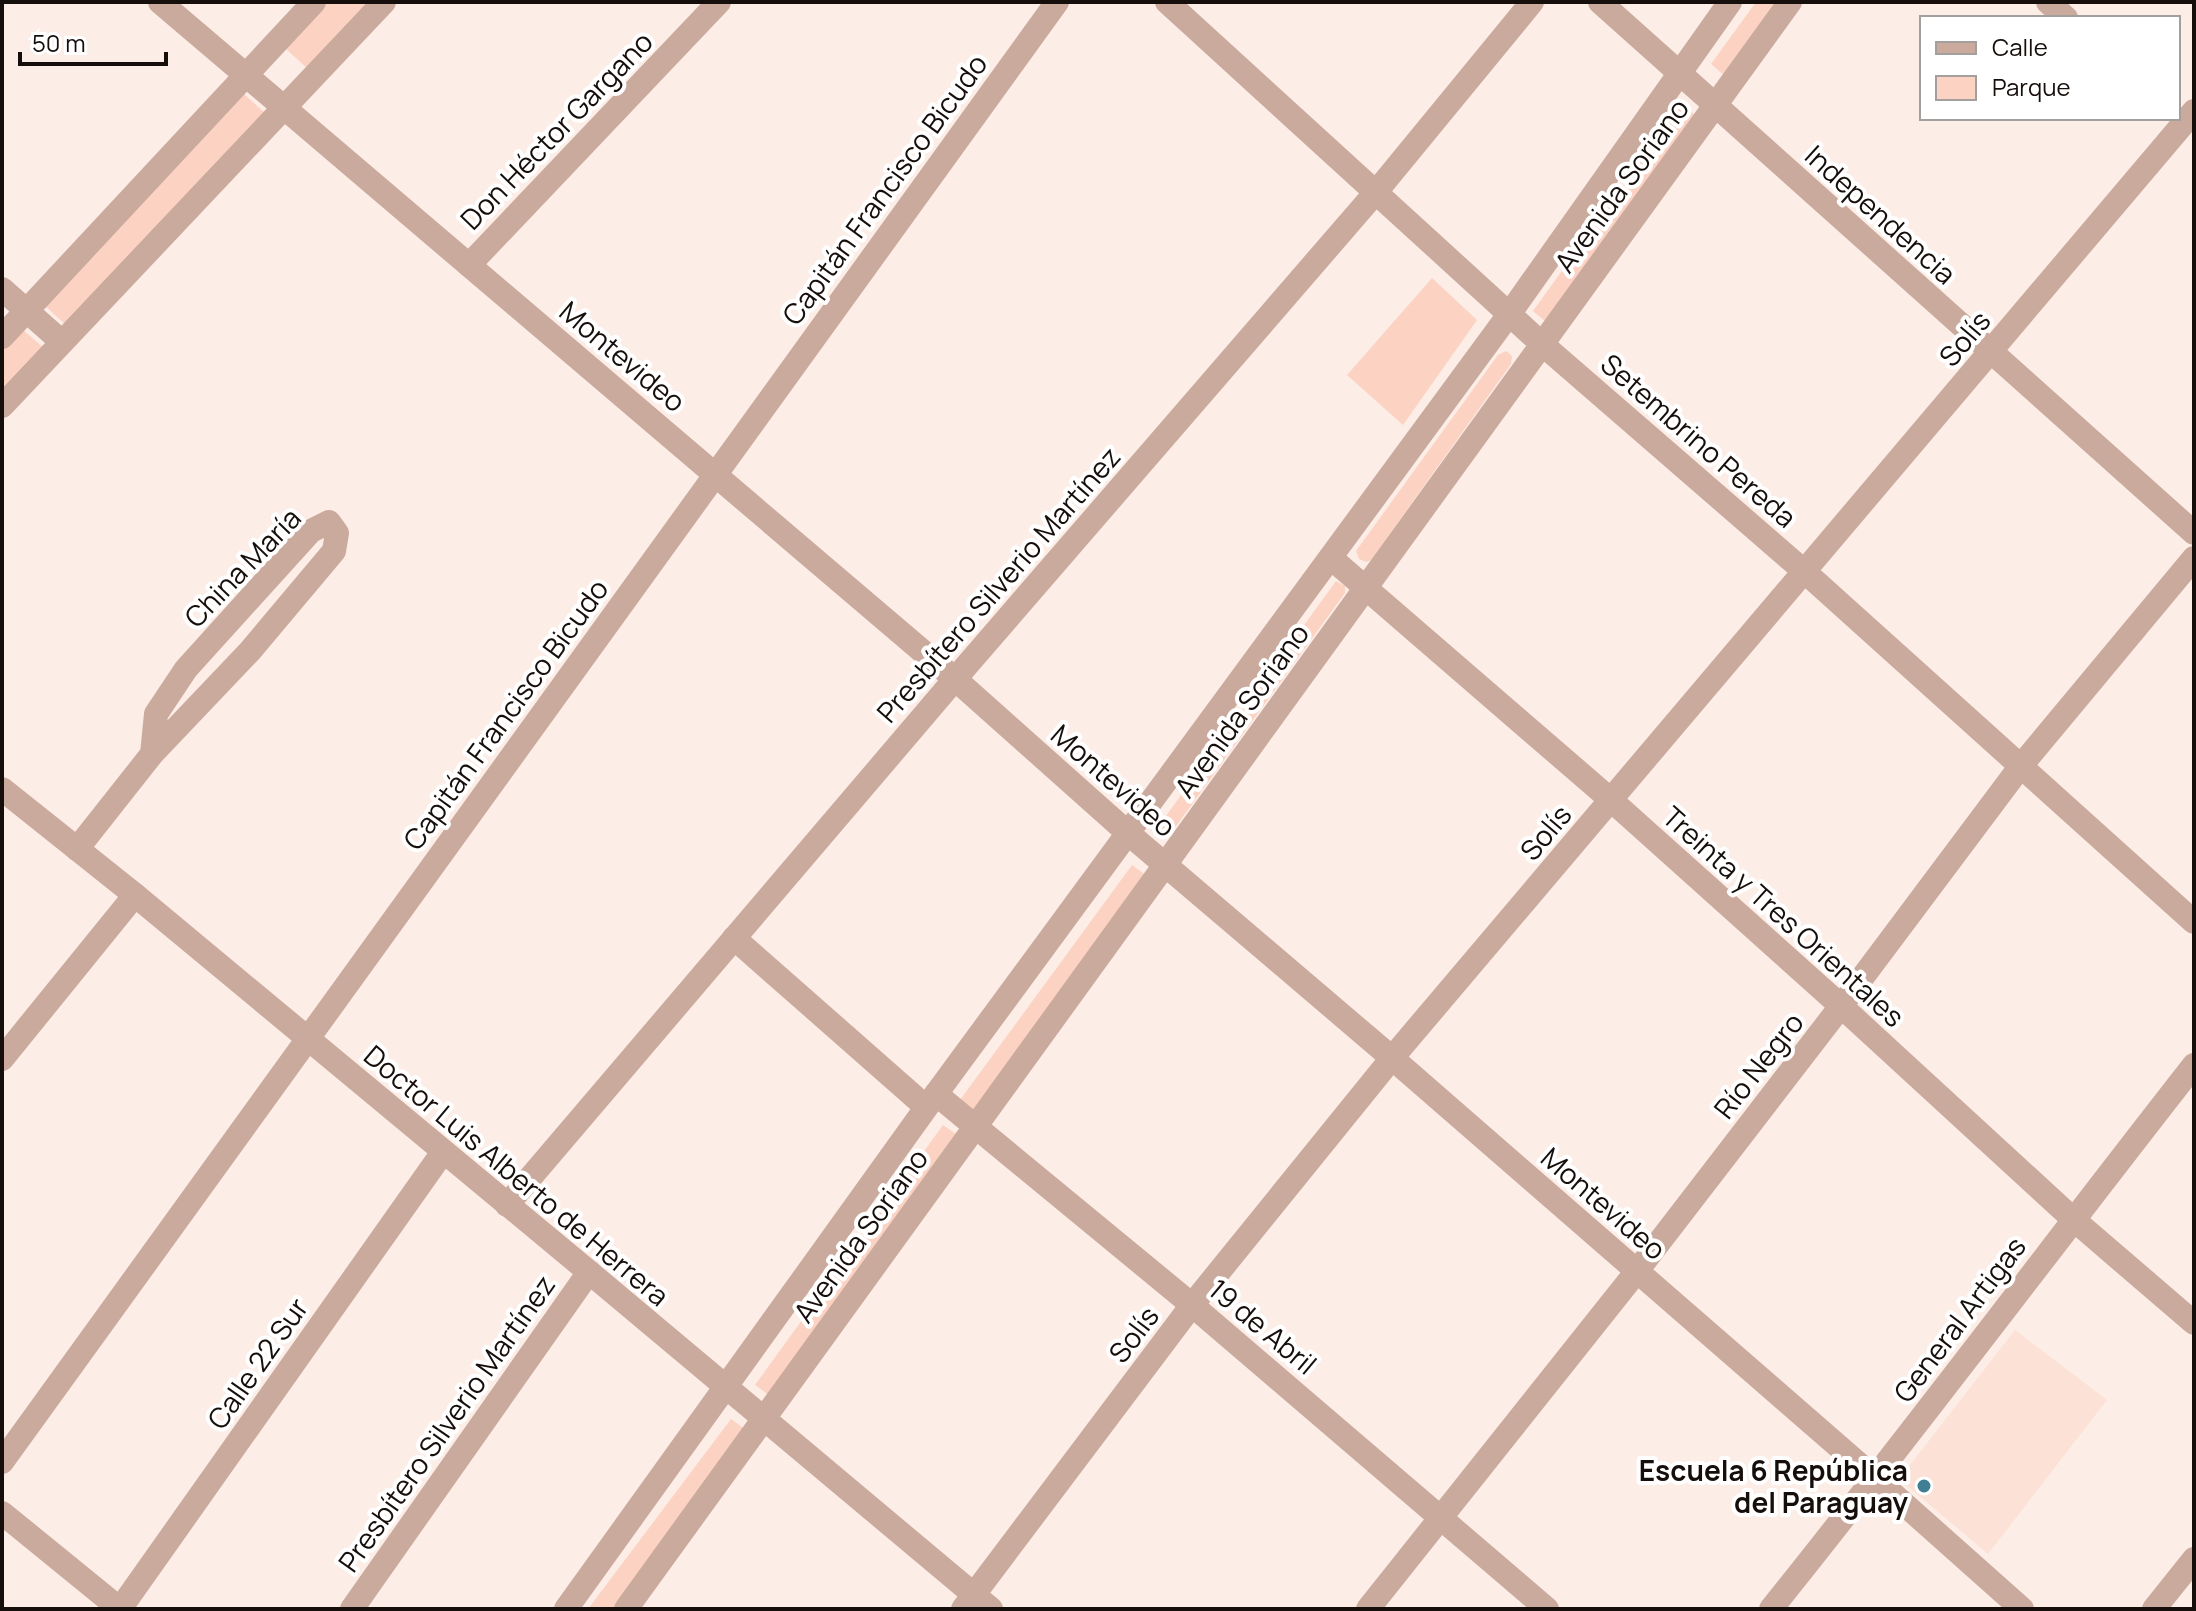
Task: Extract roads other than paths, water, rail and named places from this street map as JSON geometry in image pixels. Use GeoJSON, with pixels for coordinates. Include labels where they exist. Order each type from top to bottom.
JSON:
{"type":"FeatureCollection","features":[{"type":"Feature","properties":{"kind":"street","name":"Montevideo"},"geometry":{"type":"LineString","coordinates":[[160,2],[955,679],[1129,834],[1392,1058],[2022,1609]]}},
{"type":"Feature","properties":{"kind":"street"},"geometry":{"type":"LineString","coordinates":[[2,337],[314,2]]}},
{"type":"Feature","properties":{"kind":"street"},"geometry":{"type":"LineString","coordinates":[[2,406],[384,2]]}},
{"type":"Feature","properties":{"kind":"street","name":"Don Héctor Gargano"},"geometry":{"type":"LineString","coordinates":[[469,265],[719,2]]}},
{"type":"Feature","properties":{"kind":"street","name":"Capitán Francisco Bicudo"},"geometry":{"type":"LineString","coordinates":[[2,1462],[1057,2]]}},
{"type":"Feature","properties":{"kind":"street","name":"Setembrino Pereda"},"geometry":{"type":"LineString","coordinates":[[1167,2],[1542,344],[1805,572],[2194,922]]}},
{"type":"Feature","properties":{"kind":"street","name":"Presbítero Silverio Martínez"},"geometry":{"type":"LineString","coordinates":[[507,1205],[955,679],[1376,192],[1532,2]]}},
{"type":"Feature","properties":{"kind":"street","name":"Independencia"},"geometry":{"type":"LineString","coordinates":[[1600,2],[2194,533]]}},
{"type":"Feature","properties":{"kind":"street","name":"Avenida Soriano"},"geometry":{"type":"LineString","coordinates":[[566,1609],[931,1101],[1510,313],[1730,2]]}},
{"type":"Feature","properties":{"kind":"street","name":"Avenida Soriano"},"geometry":{"type":"LineString","coordinates":[[626,1609],[1790,2]]}},
{"type":"Feature","properties":{"kind":"street"},"geometry":{"type":"LineString","coordinates":[[2048,2],[2064,16]]}},
{"type":"Feature","properties":{"kind":"street","name":"Solís"},"geometry":{"type":"LineString","coordinates":[[976,1604],[1192,1305],[1392,1058],[2186,122]]}},
{"type":"Feature","properties":{"kind":"street"},"geometry":{"type":"LineString","coordinates":[[2,289],[62,342]]}},
{"type":"Feature","properties":{"kind":"street","name":"China María"},"geometry":{"type":"LineString","coordinates":[[77,849],[152,754],[250,651],[334,551],[337,533],[329,522],[311,531],[186,669],[156,714],[152,754]]}},
{"type":"Feature","properties":{"kind":"street","name":"Treinta y Tres Orientales"},"geometry":{"type":"LineString","coordinates":[[1331,558],[1611,800],[2073,1219],[2194,1323]]}},
{"type":"Feature","properties":{"kind":"street","name":"Río Negro"},"geometry":{"type":"LineString","coordinates":[[1368,1609],[1637,1271],[2020,767],[2194,558]]}},
{"type":"Feature","properties":{"kind":"street","name":"Doctor Luis Alberto de Herrera"},"geometry":{"type":"LineString","coordinates":[[2,789],[135,895],[307,1041],[589,1272],[976,1604]]}},
{"type":"Feature","properties":{"kind":"street"},"geometry":{"type":"LineString","coordinates":[[2,1059],[135,895]]}},
{"type":"Feature","properties":{"kind":"street","name":"19 de Abril"},"geometry":{"type":"LineString","coordinates":[[734,938],[931,1101],[976,1126],[1192,1305],[1547,1609]]}},
{"type":"Feature","properties":{"kind":"street","name":"General Artigas"},"geometry":{"type":"LineString","coordinates":[[1771,1609],[1876,1479],[2194,1065]]}},
{"type":"Feature","properties":{"kind":"street","name":"Calle 22 Sur"},"geometry":{"type":"LineString","coordinates":[[120,1609],[443,1152]]}},
{"type":"Feature","properties":{"kind":"street","name":"Presbítero Silverio Martínez"},"geometry":{"type":"LineString","coordinates":[[352,1609],[589,1272]]}},
{"type":"Feature","properties":{"kind":"street"},"geometry":{"type":"LineString","coordinates":[[2,1513],[120,1609]]}},
{"type":"Feature","properties":{"kind":"street"},"geometry":{"type":"LineString","coordinates":[[2154,1609],[2194,1559]]}},
{"type":"Feature","properties":{"kind":"place","name":"Escuela 6 República del Paraguay"},"geometry":{"type":"Point","coordinates":[1924,1486]}}]}
